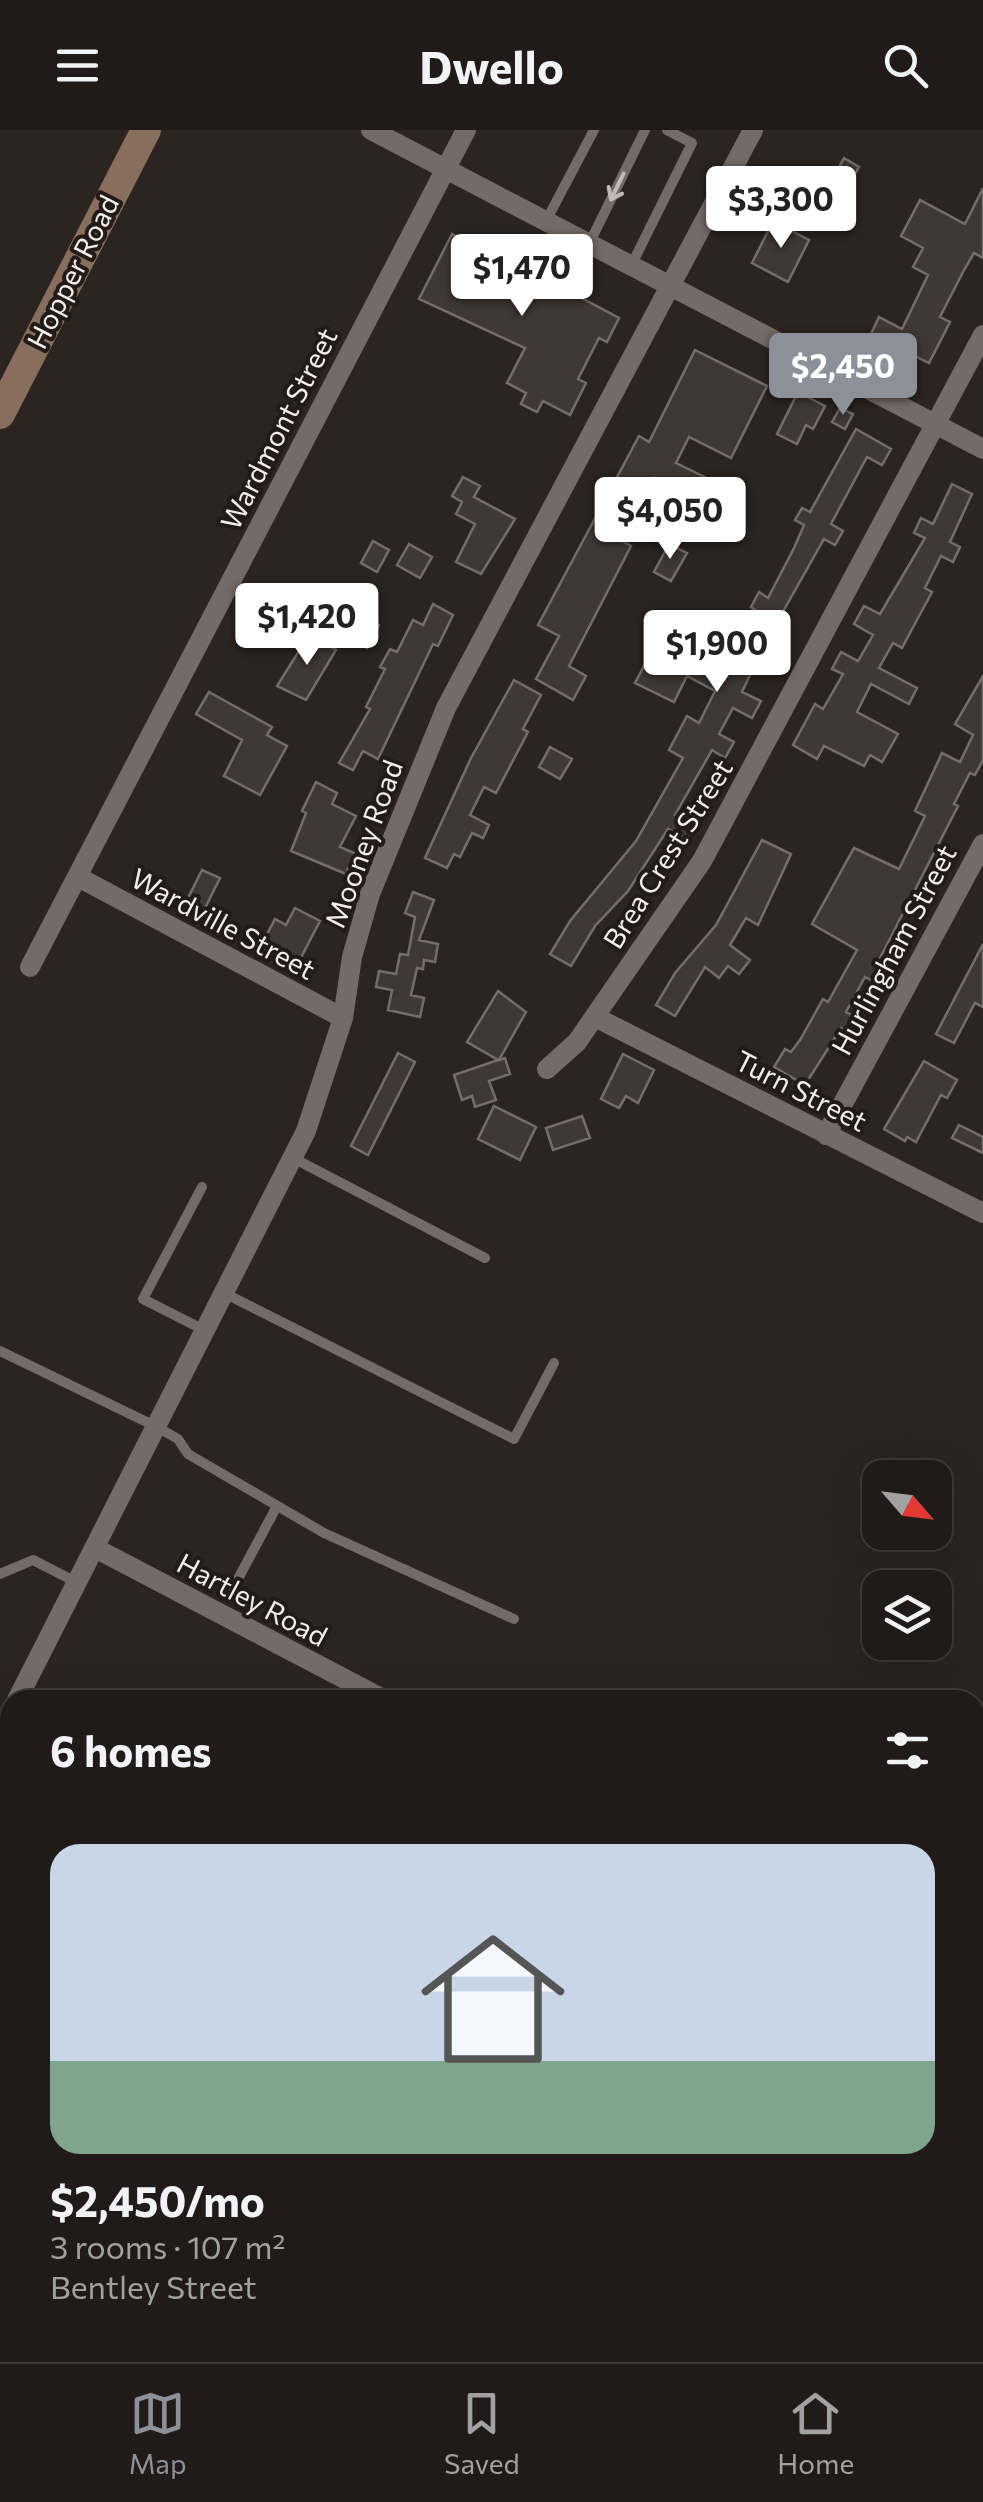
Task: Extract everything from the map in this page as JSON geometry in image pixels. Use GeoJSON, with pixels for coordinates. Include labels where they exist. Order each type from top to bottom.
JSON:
{"type":"FeatureCollection","features":[{"type":"Feature","properties":{"kind":"main road","name":"Hopper Road"},"geometry":{"type":"LineString","coordinates":[[0,414],[146,130]]}},
{"type":"Feature","properties":{"kind":"street"},"geometry":{"type":"LineString","coordinates":[[371,130],[983,449]]}},
{"type":"Feature","properties":{"kind":"street","name":"Wardmont Street"},"geometry":{"type":"LineString","coordinates":[[30,967],[466,130]]}},
{"type":"Feature","properties":{"kind":"street","name":"Mooney Road"},"geometry":{"type":"LineString","coordinates":[[21,1690],[293,1158],[326,1081],[343,1018],[352,957],[370,894],[446,708],[752,130]]}},
{"type":"Feature","properties":{"kind":"street","name":"Brea Crest Street"},"geometry":{"type":"LineString","coordinates":[[548,1069],[594,1017],[702,861],[983,335]]}},
{"type":"Feature","properties":{"kind":"street","name":"Hurlingham Street"},"geometry":{"type":"LineString","coordinates":[[826,1135],[983,844]]}},
{"type":"Feature","properties":{"kind":"street","name":"Wardville Street"},"geometry":{"type":"LineString","coordinates":[[78,877],[343,1018]]}},
{"type":"Feature","properties":{"kind":"street","name":"Turn Street"},"geometry":{"type":"LineString","coordinates":[[594,1017],[983,1212]]}},
{"type":"Feature","properties":{"kind":"street","name":"Hartley Road"},"geometry":{"type":"LineString","coordinates":[[95,1548],[366,1690]]}},
{"type":"Feature","properties":{"kind":"lane"},"geometry":{"type":"LineString","coordinates":[[546,222],[594,130]]}},
{"type":"Feature","properties":{"kind":"lane"},"geometry":{"type":"LineString","coordinates":[[588,244],[645,130]]}},
{"type":"Feature","properties":{"kind":"lane"},"geometry":{"type":"LineString","coordinates":[[632,266],[692,143],[666,130]]}},
{"type":"Feature","properties":{"kind":"lane"},"geometry":{"type":"LineString","coordinates":[[293,1158],[485,1258]]}},
{"type":"Feature","properties":{"kind":"lane"},"geometry":{"type":"LineString","coordinates":[[202,1187],[143,1299],[206,1332]]}},
{"type":"Feature","properties":{"kind":"lane"},"geometry":{"type":"LineString","coordinates":[[226,1294],[514,1439],[554,1363]]}},
{"type":"Feature","properties":{"kind":"lane"},"geometry":{"type":"LineString","coordinates":[[0,1351],[157,1427],[178,1439],[188,1454],[277,1506],[514,1619]]}},
{"type":"Feature","properties":{"kind":"lane"},"geometry":{"type":"LineString","coordinates":[[239,1576],[277,1506]]}},
{"type":"Feature","properties":{"kind":"lane"},"geometry":{"type":"LineString","coordinates":[[0,1574],[33,1560],[77,1582]]}},
{"type":"Feature","properties":{"kind":"building"},"geometry":{"type":"Polygon","coordinates":[[[844,158],[859,167],[851,181],[836,173],[844,158]]]}},
{"type":"Feature","properties":{"kind":"building"},"geometry":{"type":"Polygon","coordinates":[[[983,188],[983,258],[974,253],[964,270],[940,317],[950,322],[929,363],[871,334],[879,317],[902,329],[928,275],[913,267],[923,248],[901,236],[920,200],[965,224],[983,188]]]}},
{"type":"Feature","properties":{"kind":"building"},"geometry":{"type":"Polygon","coordinates":[[[773,221],[809,240],[788,282],[752,263],[773,221]]]}},
{"type":"Feature","properties":{"kind":"building"},"geometry":{"type":"Polygon","coordinates":[[[452,234],[488,253],[490,249],[619,318],[607,342],[599,338],[578,379],[586,383],[570,415],[543,401],[537,412],[521,404],[526,393],[507,383],[525,348],[419,299],[452,234]]]}},
{"type":"Feature","properties":{"kind":"building"},"geometry":{"type":"Polygon","coordinates":[[[695,350],[767,386],[731,458],[689,437],[676,463],[715,482],[705,503],[655,478],[624,542],[631,546],[569,666],[586,676],[573,700],[536,679],[559,636],[538,625],[639,436],[649,442],[695,350]]]}},
{"type":"Feature","properties":{"kind":"building"},"geometry":{"type":"Polygon","coordinates":[[[798,392],[825,406],[813,429],[806,425],[797,444],[777,434],[798,392]]]}},
{"type":"Feature","properties":{"kind":"building"},"geometry":{"type":"Polygon","coordinates":[[[840,408],[853,414],[845,429],[832,422],[840,408]]]}},
{"type":"Feature","properties":{"kind":"building"},"geometry":{"type":"Polygon","coordinates":[[[856,429],[891,449],[882,465],[867,457],[831,524],[843,531],[835,545],[824,539],[763,647],[742,692],[761,701],[752,718],[733,708],[719,734],[734,742],[725,758],[712,750],[675,815],[694,826],[687,840],[668,829],[628,891],[595,926],[571,966],[550,954],[570,921],[636,841],[683,758],[669,750],[687,716],[699,723],[715,691],[687,676],[674,702],[635,683],[644,666],[648,668],[660,644],[725,679],[757,611],[751,607],[759,592],[768,598],[794,548],[804,525],[795,520],[802,508],[810,512],[856,429]]]}},
{"type":"Feature","properties":{"kind":"building"},"geometry":{"type":"Polygon","coordinates":[[[463,477],[480,486],[474,497],[515,519],[481,574],[456,562],[475,524],[456,514],[462,502],[452,496],[463,477]]]}},
{"type":"Feature","properties":{"kind":"building"},"geometry":{"type":"Polygon","coordinates":[[[952,484],[972,494],[950,542],[960,547],[953,562],[941,556],[925,588],[932,592],[902,648],[893,643],[879,668],[917,688],[909,704],[871,684],[857,712],[898,734],[882,762],[870,755],[864,766],[824,746],[817,759],[793,745],[815,704],[823,709],[843,674],[832,669],[841,652],[858,661],[873,635],[854,624],[864,606],[880,614],[925,538],[914,533],[921,518],[933,524],[952,484]]]}},
{"type":"Feature","properties":{"kind":"building"},"geometry":{"type":"Polygon","coordinates":[[[373,541],[389,550],[377,572],[361,563],[373,541]]]}},
{"type":"Feature","properties":{"kind":"building"},"geometry":{"type":"Polygon","coordinates":[[[409,544],[432,557],[420,578],[397,565],[409,544]]]}},
{"type":"Feature","properties":{"kind":"building"},"geometry":{"type":"Polygon","coordinates":[[[669,544],[687,553],[671,581],[654,572],[669,544]]]}},
{"type":"Feature","properties":{"kind":"building"},"geometry":{"type":"Polygon","coordinates":[[[433,604],[453,615],[438,646],[433,644],[378,759],[363,751],[353,770],[339,763],[370,709],[366,707],[385,669],[380,667],[390,649],[397,652],[413,620],[423,625],[433,604]]]}},
{"type":"Feature","properties":{"kind":"building"},"geometry":{"type":"Polygon","coordinates":[[[363,616],[379,625],[367,648],[350,639],[363,616]]]}},
{"type":"Feature","properties":{"kind":"building"},"geometry":{"type":"Polygon","coordinates":[[[309,635],[336,650],[306,700],[277,686],[309,635]]]}},
{"type":"Feature","properties":{"kind":"building"},"geometry":{"type":"Polygon","coordinates":[[[983,676],[983,760],[975,775],[970,773],[954,804],[958,806],[876,966],[893,975],[885,988],[865,977],[846,1012],[861,1020],[853,1035],[841,1028],[805,1085],[774,1067],[785,1049],[791,1052],[800,1040],[823,999],[828,1002],[857,950],[812,924],[854,848],[899,869],[925,816],[915,811],[942,753],[960,762],[973,735],[955,724],[983,676]]]}},
{"type":"Feature","properties":{"kind":"building"},"geometry":{"type":"Polygon","coordinates":[[[514,680],[541,695],[523,729],[528,732],[496,793],[484,787],[470,815],[489,825],[483,838],[472,833],[460,857],[454,854],[447,868],[425,858],[471,758],[514,680]]]}},
{"type":"Feature","properties":{"kind":"building"},"geometry":{"type":"Polygon","coordinates":[[[209,692],[272,727],[267,735],[287,746],[260,795],[224,776],[242,740],[196,714],[209,692]]]}},
{"type":"Feature","properties":{"kind":"building"},"geometry":{"type":"Polygon","coordinates":[[[550,747],[572,759],[560,779],[539,767],[550,747]]]}},
{"type":"Feature","properties":{"kind":"building"},"geometry":{"type":"Polygon","coordinates":[[[316,782],[337,793],[332,804],[356,816],[340,847],[354,853],[346,874],[291,851],[306,813],[302,811],[316,782]]]}},
{"type":"Feature","properties":{"kind":"building"},"geometry":{"type":"Polygon","coordinates":[[[762,840],[791,854],[758,925],[746,918],[730,945],[750,960],[739,974],[728,966],[719,978],[705,967],[675,1016],[656,1005],[675,973],[716,925],[762,840]]]}},
{"type":"Feature","properties":{"kind":"building"},"geometry":{"type":"Polygon","coordinates":[[[202,870],[220,878],[203,912],[185,904],[202,870]]]}},
{"type":"Feature","properties":{"kind":"building"},"geometry":{"type":"Polygon","coordinates":[[[413,892],[434,900],[419,940],[438,944],[435,962],[424,960],[423,969],[417,968],[411,995],[424,998],[420,1017],[388,1010],[392,990],[376,987],[379,971],[396,974],[400,954],[408,955],[415,917],[405,913],[413,892]]]}},
{"type":"Feature","properties":{"kind":"building"},"geometry":{"type":"Polygon","coordinates":[[[295,908],[320,921],[296,967],[260,948],[275,919],[286,925],[295,908]]]}},
{"type":"Feature","properties":{"kind":"building"},"geometry":{"type":"Polygon","coordinates":[[[983,944],[983,1007],[975,1003],[954,1043],[936,1034],[983,944]]]}},
{"type":"Feature","properties":{"kind":"building"},"geometry":{"type":"Polygon","coordinates":[[[498,991],[526,1012],[499,1060],[505,1058],[510,1074],[489,1081],[496,1100],[475,1107],[472,1096],[462,1100],[454,1075],[498,1060],[467,1042],[498,991]]]}},
{"type":"Feature","properties":{"kind":"building"},"geometry":{"type":"Polygon","coordinates":[[[398,1053],[415,1062],[368,1155],[351,1146],[398,1053]]]}},
{"type":"Feature","properties":{"kind":"building"},"geometry":{"type":"Polygon","coordinates":[[[623,1054],[654,1070],[638,1103],[626,1096],[619,1108],[601,1099],[623,1054]]]}},
{"type":"Feature","properties":{"kind":"building"},"geometry":{"type":"Polygon","coordinates":[[[924,1061],[957,1080],[947,1098],[941,1095],[916,1142],[907,1137],[905,1141],[884,1129],[924,1061]]]}},
{"type":"Feature","properties":{"kind":"building"},"geometry":{"type":"Polygon","coordinates":[[[494,1106],[536,1127],[520,1160],[478,1139],[494,1106]]]}},
{"type":"Feature","properties":{"kind":"building"},"geometry":{"type":"Polygon","coordinates":[[[582,1116],[590,1138],[553,1150],[546,1128],[582,1116]]]}},
{"type":"Feature","properties":{"kind":"building"},"geometry":{"type":"Polygon","coordinates":[[[959,1125],[983,1137],[983,1153],[952,1138],[959,1125]]]}}]}
